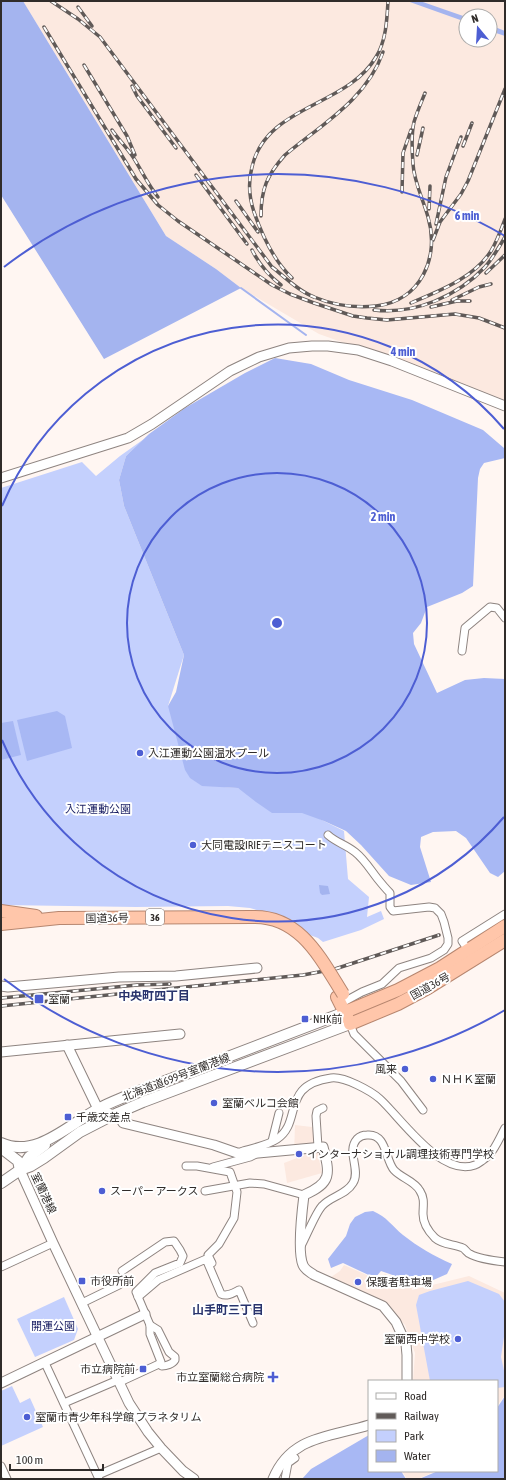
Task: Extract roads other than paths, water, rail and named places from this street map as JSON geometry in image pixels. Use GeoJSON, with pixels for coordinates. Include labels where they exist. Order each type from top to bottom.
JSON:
{"type":"FeatureCollection","features":[{"type":"Feature","properties":{"kind":"highway","name":"国道36号"},"geometry":{"type":"LineString","coordinates":[[1,911],[59,918]]}},
{"type":"Feature","properties":{"kind":"highway","name":"国道36号"},"geometry":{"type":"LineString","coordinates":[[1,924],[59,918],[262,917],[286,925],[303,936],[320,956],[344,1003],[398,990],[440,968],[505,926]]}},
{"type":"Feature","properties":{"kind":"highway","name":"国道36号"},"geometry":{"type":"LineString","coordinates":[[350,1024],[398,1004],[422,991],[505,940]]}},
{"type":"Feature","properties":{"kind":"highway"},"geometry":{"type":"LineString","coordinates":[[344,1003],[350,1024]]}},
{"type":"Feature","properties":{"kind":"main road","name":"北海道道699号室蘭港線"},"geometry":{"type":"LineString","coordinates":[[1,1143],[16,1148],[33,1146],[49,1139],[98,1109],[138,1091],[248,1050],[344,1003]]}},
{"type":"Feature","properties":{"kind":"main road","name":"北海道道699号室蘭港線"},"geometry":{"type":"LineString","coordinates":[[20,1170],[32,1166],[80,1132],[115,1114],[350,1024]]}},
{"type":"Feature","properties":{"kind":"main road","name":"北海道道699号室蘭港線"},"geometry":{"type":"LineString","coordinates":[[20,1170],[29,1157],[47,1144],[49,1139]]}},
{"type":"Feature","properties":{"kind":"main road"},"geometry":{"type":"LineString","coordinates":[[1,1148],[18,1161],[20,1170]]}},
{"type":"Feature","properties":{"kind":"main road"},"geometry":{"type":"LineString","coordinates":[[1,1156],[20,1170]]}},
{"type":"Feature","properties":{"kind":"main road"},"geometry":{"type":"LineString","coordinates":[[1,1183],[20,1170]]}},
{"type":"Feature","properties":{"kind":"street"},"geometry":{"type":"LineString","coordinates":[[1,478],[128,438],[152,424],[230,371],[259,357],[289,348],[328,346],[358,350],[429,375],[505,406]]}},
{"type":"Feature","properties":{"kind":"street"},"geometry":{"type":"LineString","coordinates":[[462,651],[465,628],[490,607],[497,608],[505,618]]}},
{"type":"Feature","properties":{"kind":"street"},"geometry":{"type":"LineString","coordinates":[[328,835],[335,842],[343,844],[363,859],[378,880],[390,893],[390,907],[393,910],[429,907],[435,908],[441,914],[448,938],[448,944],[444,950],[431,958],[399,968],[382,984],[362,992],[344,1003]]}},
{"type":"Feature","properties":{"kind":"street"},"geometry":{"type":"LineString","coordinates":[[468,950],[462,941],[505,914]]}},
{"type":"Feature","properties":{"kind":"street"},"geometry":{"type":"LineString","coordinates":[[1,986],[8,987],[119,976],[176,976],[257,968]]}},
{"type":"Feature","properties":{"kind":"street"},"geometry":{"type":"LineString","coordinates":[[350,1024],[354,1034],[401,1081],[423,1110]]}},
{"type":"Feature","properties":{"kind":"street"},"geometry":{"type":"LineString","coordinates":[[1,1052],[180,1034]]}},
{"type":"Feature","properties":{"kind":"street"},"geometry":{"type":"LineString","coordinates":[[67,1045],[98,1109],[115,1114],[123,1123],[214,1145],[237,1153],[258,1153],[323,1147],[328,1166],[327,1179],[318,1189],[304,1195],[264,1184],[250,1182],[205,1191]]}},
{"type":"Feature","properties":{"kind":"street"},"geometry":{"type":"LineString","coordinates":[[241,1152],[278,1138],[288,1127],[295,1101],[300,1092],[310,1084],[334,1078],[356,1084],[379,1098],[426,1148],[449,1163],[464,1167],[475,1165],[489,1155],[505,1128]]}},
{"type":"Feature","properties":{"kind":"street"},"geometry":{"type":"LineString","coordinates":[[318,1147],[316,1116],[317,1111],[322,1111]]}},
{"type":"Feature","properties":{"kind":"street"},"geometry":{"type":"LineString","coordinates":[[272,1141],[279,1112]]}},
{"type":"Feature","properties":{"kind":"street"},"geometry":{"type":"LineString","coordinates":[[301,1246],[321,1206],[332,1198],[343,1193],[354,1183],[356,1172],[353,1147],[356,1140],[361,1136],[372,1134],[379,1138],[384,1145],[389,1164],[395,1171],[420,1189],[424,1201],[423,1215],[425,1224],[436,1239],[464,1248],[469,1254],[505,1262]]}},
{"type":"Feature","properties":{"kind":"street"},"geometry":{"type":"LineString","coordinates":[[210,1167],[250,1157],[258,1153]]}},
{"type":"Feature","properties":{"kind":"street"},"geometry":{"type":"LineString","coordinates":[[186,1166],[210,1167],[230,1172],[237,1192],[234,1218],[220,1244],[208,1255],[212,1266],[210,1268]]}},
{"type":"Feature","properties":{"kind":"street","name":"室蘭港線"},"geometry":{"type":"LineString","coordinates":[[20,1170],[129,1403],[148,1432],[161,1448],[194,1479]]}},
{"type":"Feature","properties":{"kind":"street"},"geometry":{"type":"LineString","coordinates":[[304,1195],[301,1246],[303,1265],[309,1272],[383,1306],[396,1322],[406,1344],[408,1361],[407,1380]]}},
{"type":"Feature","properties":{"kind":"street"},"geometry":{"type":"LineString","coordinates":[[64,1404],[162,1362],[150,1334],[150,1325],[136,1292],[155,1273],[180,1263],[183,1256],[174,1241],[165,1242],[122,1271]]}},
{"type":"Feature","properties":{"kind":"street"},"geometry":{"type":"LineString","coordinates":[[1,1267],[53,1243]]}},
{"type":"Feature","properties":{"kind":"street"},"geometry":{"type":"LineString","coordinates":[[138,1297],[158,1280],[206,1259],[221,1294],[229,1295],[239,1290],[253,1323]]}},
{"type":"Feature","properties":{"kind":"street"},"geometry":{"type":"LineString","coordinates":[[82,1303],[119,1284]]}},
{"type":"Feature","properties":{"kind":"street"},"geometry":{"type":"LineString","coordinates":[[1,1383],[145,1314]]}},
{"type":"Feature","properties":{"kind":"street"},"geometry":{"type":"LineString","coordinates":[[150,1325],[158,1330],[169,1352],[175,1357],[174,1362],[165,1366],[159,1364]]}},
{"type":"Feature","properties":{"kind":"street"},"geometry":{"type":"LineString","coordinates":[[45,1363],[98,1477],[161,1448]]}},
{"type":"Feature","properties":{"kind":"street"},"geometry":{"type":"LineString","coordinates":[[274,1479],[281,1465],[296,1448],[325,1435],[368,1425]]}},
{"type":"Feature","properties":{"kind":"street"},"geometry":{"type":"LineString","coordinates":[[285,1479],[288,1463],[295,1458]]}},
{"type":"Feature","properties":{"kind":"street"},"geometry":{"type":"LineString","coordinates":[[1,1466],[7,1479]]}},
{"type":"Feature","properties":{"kind":"water"},"geometry":{"type":"Polygon","coordinates":[[[1,1],[23,1],[166,236],[216,269],[241,288],[104,359],[1,195],[1,1]]]}},
{"type":"Feature","properties":{"kind":"water"},"geometry":{"type":"Polygon","coordinates":[[[407,1],[420,1],[458,14],[458,19],[407,1]]]}},
{"type":"Feature","properties":{"kind":"water"},"geometry":{"type":"Polygon","coordinates":[[[498,28],[505,31],[505,36],[498,34],[498,28]]]}},
{"type":"Feature","properties":{"kind":"water"},"geometry":{"type":"Polygon","coordinates":[[[319,885],[328,886],[330,894],[322,895],[320,893],[319,885]]]}},
{"type":"Feature","properties":{"kind":"waterway"},"geometry":{"type":"LineString","coordinates":[[241,288],[306,335]]}},
{"type":"Feature","properties":{"kind":"railway"},"geometry":{"type":"LineString","coordinates":[[51,1],[78,19],[100,37],[272,267],[303,291],[314,297],[329,302],[361,307],[376,306],[392,302],[405,296],[423,275],[429,261],[431,232],[428,217],[415,177],[412,132],[414,122],[425,93]]}},
{"type":"Feature","properties":{"kind":"railway"},"geometry":{"type":"LineString","coordinates":[[292,278],[274,256],[254,212],[250,190],[252,167],[260,147],[273,131],[290,118],[346,87],[363,74],[376,57],[382,44],[388,1]]}},
{"type":"Feature","properties":{"kind":"railway"},"geometry":{"type":"LineString","coordinates":[[78,7],[92,26]]}},
{"type":"Feature","properties":{"kind":"railway"},"geometry":{"type":"LineString","coordinates":[[44,27],[136,179],[158,205],[178,221],[272,285],[290,294],[353,316],[387,320],[455,314],[479,318],[505,328]]}},
{"type":"Feature","properties":{"kind":"railway"},"geometry":{"type":"LineString","coordinates":[[261,216],[262,198],[266,183],[279,162],[285,155],[342,110],[366,84],[376,69],[383,52]]}},
{"type":"Feature","properties":{"kind":"railway"},"geometry":{"type":"LineString","coordinates":[[84,65],[127,136],[135,155]]}},
{"type":"Feature","properties":{"kind":"railway"},"geometry":{"type":"LineString","coordinates":[[132,86],[137,96],[176,148]]}},
{"type":"Feature","properties":{"kind":"railway"},"geometry":{"type":"LineString","coordinates":[[433,240],[440,222],[461,194],[468,181],[505,89]]}},
{"type":"Feature","properties":{"kind":"railway"},"geometry":{"type":"LineString","coordinates":[[463,146],[472,123]]}},
{"type":"Feature","properties":{"kind":"railway"},"geometry":{"type":"LineString","coordinates":[[417,155],[423,128]]}},
{"type":"Feature","properties":{"kind":"railway"},"geometry":{"type":"LineString","coordinates":[[112,130],[133,157],[158,197]]}},
{"type":"Feature","properties":{"kind":"railway"},"geometry":{"type":"LineString","coordinates":[[402,192],[403,153],[411,130]]}},
{"type":"Feature","properties":{"kind":"railway"},"geometry":{"type":"LineString","coordinates":[[436,224],[446,177],[461,137]]}},
{"type":"Feature","properties":{"kind":"railway"},"geometry":{"type":"LineString","coordinates":[[196,175],[247,244]]}},
{"type":"Feature","properties":{"kind":"railway"},"geometry":{"type":"LineString","coordinates":[[429,209],[430,186]]}},
{"type":"Feature","properties":{"kind":"railway"},"geometry":{"type":"LineString","coordinates":[[236,201],[258,232]]}},
{"type":"Feature","properties":{"kind":"railway"},"geometry":{"type":"LineString","coordinates":[[411,303],[455,283],[475,269],[491,251],[505,219]]}},
{"type":"Feature","properties":{"kind":"railway"},"geometry":{"type":"LineString","coordinates":[[374,310],[389,311],[420,306],[449,295],[462,287],[485,267],[505,237]]}},
{"type":"Feature","properties":{"kind":"railway"},"geometry":{"type":"LineString","coordinates":[[252,250],[264,269],[281,285]]}},
{"type":"Feature","properties":{"kind":"railway"},"geometry":{"type":"LineString","coordinates":[[486,273],[505,255]]}},
{"type":"Feature","properties":{"kind":"railway"},"geometry":{"type":"LineString","coordinates":[[452,300],[479,287],[491,284]]}},
{"type":"Feature","properties":{"kind":"railway"},"geometry":{"type":"LineString","coordinates":[[431,307],[457,301],[470,301]]}},
{"type":"Feature","properties":{"kind":"railway"},"geometry":{"type":"LineString","coordinates":[[1,1006],[303,975],[335,969],[439,935]]}},
{"type":"Feature","properties":{"kind":"railway"},"geometry":{"type":"LineString","coordinates":[[1,998],[137,985],[170,984]]}},
{"type":"Feature","properties":{"kind":"place","name":"入江運動公園温水プール"},"geometry":{"type":"Point","coordinates":[140,753]}},
{"type":"Feature","properties":{"kind":"place","name":"大同電設IRIEテニスコート"},"geometry":{"type":"Point","coordinates":[193,845]}},
{"type":"Feature","properties":{"kind":"place","name":"室蘭"},"geometry":{"type":"Point","coordinates":[39,999]}},
{"type":"Feature","properties":{"kind":"place","name":"NHK前"},"geometry":{"type":"Point","coordinates":[305,1019]}},
{"type":"Feature","properties":{"kind":"place","name":"風来"},"geometry":{"type":"Point","coordinates":[405,1069]}},
{"type":"Feature","properties":{"kind":"place","name":"ＮＨＫ室蘭"},"geometry":{"type":"Point","coordinates":[433,1079]}},
{"type":"Feature","properties":{"kind":"place","name":"室蘭ベルコ会館"},"geometry":{"type":"Point","coordinates":[214,1103]}},
{"type":"Feature","properties":{"kind":"place","name":"千歳交差点"},"geometry":{"type":"Point","coordinates":[68,1117]}},
{"type":"Feature","properties":{"kind":"place","name":"インターナショナル調理技術専門学校"},"geometry":{"type":"Point","coordinates":[299,1154]}},
{"type":"Feature","properties":{"kind":"place","name":"スーパー アークス"},"geometry":{"type":"Point","coordinates":[102,1191]}},
{"type":"Feature","properties":{"kind":"place","name":"市役所前"},"geometry":{"type":"Point","coordinates":[82,1281]}},
{"type":"Feature","properties":{"kind":"place","name":"保護者駐車場"},"geometry":{"type":"Point","coordinates":[358,1282]}},
{"type":"Feature","properties":{"kind":"place","name":"室蘭西中学校"},"geometry":{"type":"Point","coordinates":[458,1339]}},
{"type":"Feature","properties":{"kind":"place","name":"市立病院前"},"geometry":{"type":"Point","coordinates":[143,1369]}},
{"type":"Feature","properties":{"kind":"place","name":"市立室蘭総合病院"},"geometry":{"type":"Point","coordinates":[273,1377]}},
{"type":"Feature","properties":{"kind":"place","name":"室蘭市青少年科学館 プラネタリム"},"geometry":{"type":"Point","coordinates":[27,1417]}},
{"type":"Feature","properties":{"kind":"district","name":"中央町四丁目"},"geometry":{"type":"Point","coordinates":[154,996]}},
{"type":"Feature","properties":{"kind":"district","name":"山手町三丁目"},"geometry":{"type":"Point","coordinates":[228,1310]}},
{"type":"Feature","properties":{"kind":"park label","name":"入江運動公園"},"geometry":{"type":"Point","coordinates":[98,809]}},
{"type":"Feature","properties":{"kind":"park label","name":"開運公園"},"geometry":{"type":"Point","coordinates":[53,1326]}}]}
